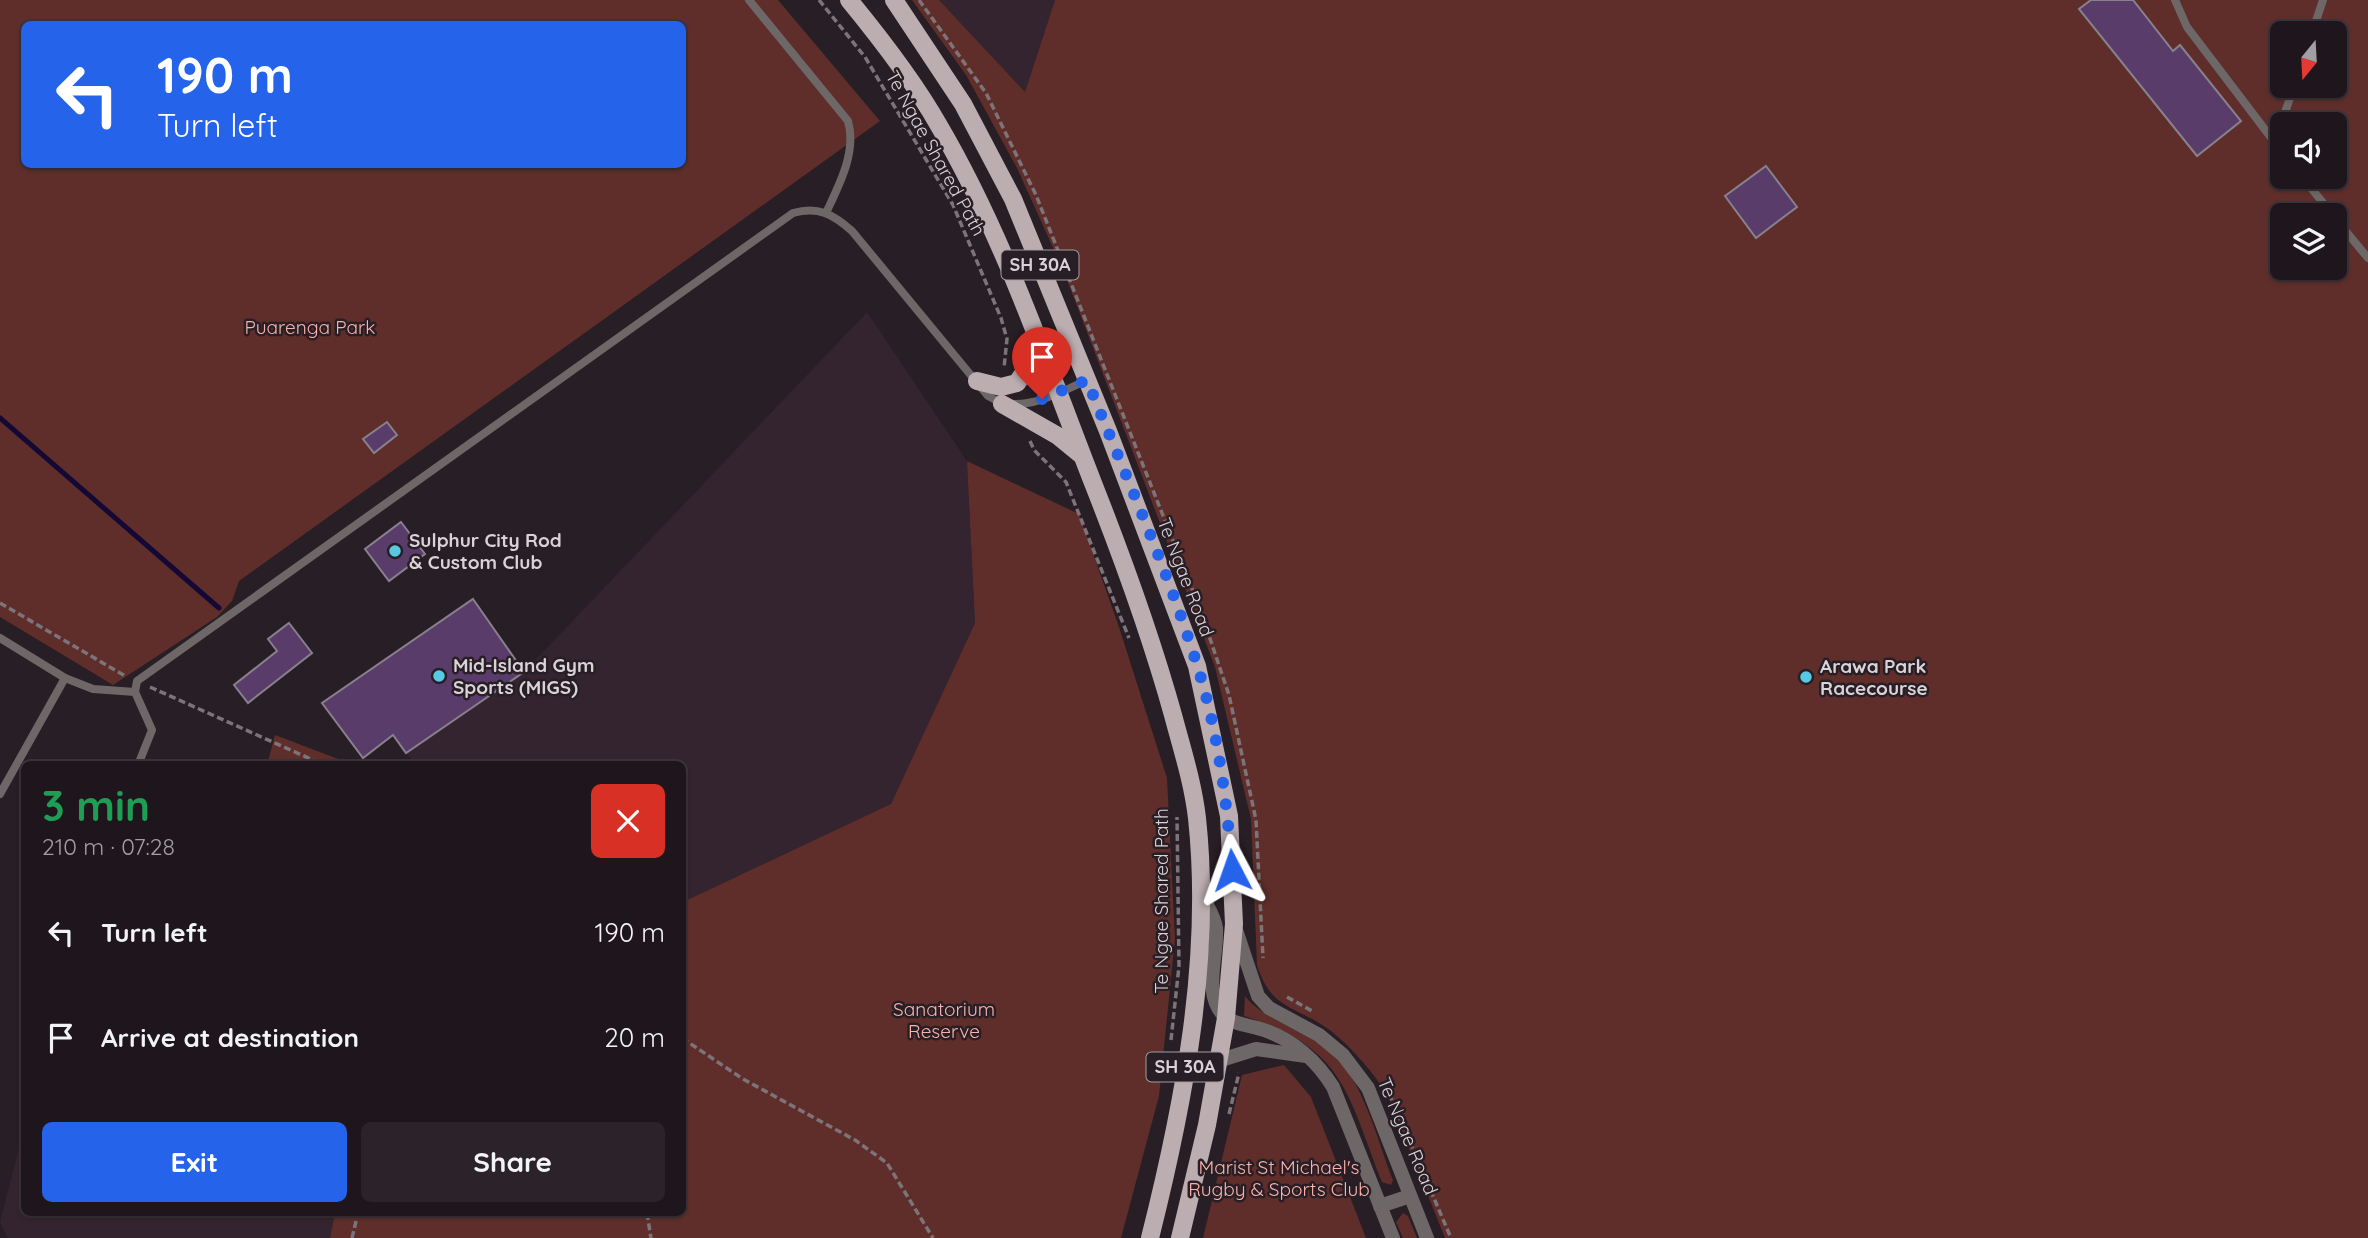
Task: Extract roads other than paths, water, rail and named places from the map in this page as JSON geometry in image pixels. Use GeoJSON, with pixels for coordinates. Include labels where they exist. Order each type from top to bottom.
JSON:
{"type":"FeatureCollection","features":[{"type":"Feature","properties":{"kind":"main road","name":"SH 30A"},"geometry":{"type":"LineString","coordinates":[[849,0],[906,75],[938,124],[982,211],[1040,348],[1124,563],[1171,708],[1193,793],[1201,893],[1194,1003],[1176,1130],[1150,1238]]}},
{"type":"Feature","properties":{"kind":"main road","name":"Te Ngae Road"},"geometry":{"type":"LineString","coordinates":[[894,0],[963,104],[1013,199],[1087,380],[1197,666],[1225,790],[1234,924]]}},
{"type":"Feature","properties":{"kind":"main road"},"geometry":{"type":"LineString","coordinates":[[977,381],[1001,387],[1017,383],[1040,348]]}},
{"type":"Feature","properties":{"kind":"main road"},"geometry":{"type":"LineString","coordinates":[[1002,404],[1058,436],[1083,457]]}},
{"type":"Feature","properties":{"kind":"main road","name":"SH 30A"},"geometry":{"type":"LineString","coordinates":[[1180,1238],[1208,1125],[1226,1018],[1234,924]]}},
{"type":"Feature","properties":{"kind":"street"},"geometry":{"type":"LineString","coordinates":[[1201,893],[1216,925],[1212,989],[1216,1003],[1226,1018],[1268,1031],[1308,1056],[1322,1069],[1333,1087],[1393,1238]]}},
{"type":"Feature","properties":{"kind":"street","name":"Te Ngae Road"},"geometry":{"type":"LineString","coordinates":[[1234,924],[1247,954],[1258,996],[1269,1008],[1327,1041],[1343,1055],[1368,1088],[1427,1238]]}},
{"type":"Feature","properties":{"kind":"street"},"geometry":{"type":"LineString","coordinates":[[1219,1061],[1256,1049],[1308,1056]]}},
{"type":"Feature","properties":{"kind":"street"},"geometry":{"type":"LineString","coordinates":[[1380,1206],[1410,1196]]}},
{"type":"Feature","properties":{"kind":"lane"},"geometry":{"type":"LineString","coordinates":[[749,0],[848,121],[851,132],[845,172],[826,213]]}},
{"type":"Feature","properties":{"kind":"lane"},"geometry":{"type":"LineString","coordinates":[[2175,0],[2187,27],[2270,135]]}},
{"type":"Feature","properties":{"kind":"lane"},"geometry":{"type":"LineString","coordinates":[[2316,21],[2323,0]]}},
{"type":"Feature","properties":{"kind":"lane"},"geometry":{"type":"LineString","coordinates":[[2312,189],[2323,203]]}},
{"type":"Feature","properties":{"kind":"lane"},"geometry":{"type":"LineString","coordinates":[[140,761],[152,730],[135,692],[136,681],[783,218],[805,209],[826,213],[852,231],[988,396],[1002,404],[1027,403],[1087,380]]}},
{"type":"Feature","properties":{"kind":"lane"},"geometry":{"type":"LineString","coordinates":[[2347,232],[2368,258]]}},
{"type":"Feature","properties":{"kind":"lane"},"geometry":{"type":"LineString","coordinates":[[0,638],[65,678],[93,690],[135,692]]}},
{"type":"Feature","properties":{"kind":"lane"},"geometry":{"type":"LineString","coordinates":[[0,794],[65,678]]}},
{"type":"Feature","properties":{"kind":"waterway"},"geometry":{"type":"LineString","coordinates":[[0,418],[219,608]]}},
{"type":"Feature","properties":{"kind":"place","name":"Sulphur City Rod & Custom Club"},"geometry":{"type":"Point","coordinates":[395,551]}},
{"type":"Feature","properties":{"kind":"place","name":"Mid-Island Gym Sports (MIGS)"},"geometry":{"type":"Point","coordinates":[439,676]}},
{"type":"Feature","properties":{"kind":"place","name":"Arawa Park Racecourse"},"geometry":{"type":"Point","coordinates":[1806,677]}},
{"type":"Feature","properties":{"kind":"park label","name":"Puarenga Park"},"geometry":{"type":"Point","coordinates":[310,327]}},
{"type":"Feature","properties":{"kind":"park label","name":"Sanatorium Reserve"},"geometry":{"type":"Point","coordinates":[944,1020]}},
{"type":"Feature","properties":{"kind":"park label","name":"Marist St Michael's Rugby & Sports Club"},"geometry":{"type":"Point","coordinates":[1279,1178]}}]}
